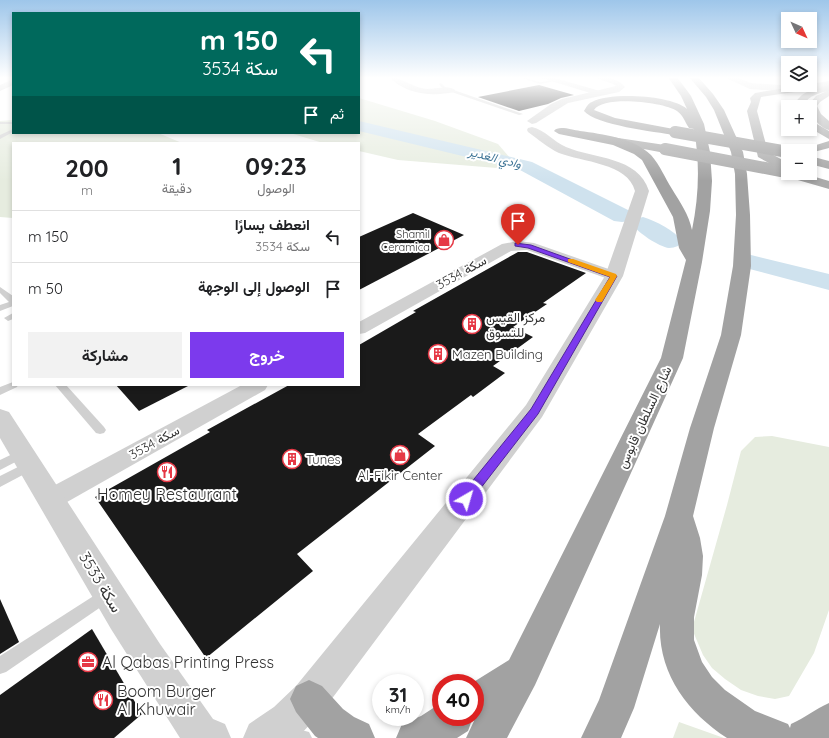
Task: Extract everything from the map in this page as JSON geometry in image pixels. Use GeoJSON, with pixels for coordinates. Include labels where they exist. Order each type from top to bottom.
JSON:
{"type":"FeatureCollection","features":[{"type":"Feature","properties":{"kind":"highway"},"geometry":{"type":"LineString","coordinates":[[582,111],[599,121],[781,151]]}},
{"type":"Feature","properties":{"kind":"highway"},"geometry":{"type":"LineString","coordinates":[[591,111],[608,120],[676,134],[781,151]]}},
{"type":"Feature","properties":{"kind":"highway"},"geometry":{"type":"LineString","coordinates":[[683,111],[688,116],[704,152]]}},
{"type":"Feature","properties":{"kind":"highway","name":"شارع السلطان قابوس"},"geometry":{"type":"LineString","coordinates":[[486,738],[522,672],[672,358],[694,262],[703,211],[705,181],[704,152],[699,124],[694,111]]}},
{"type":"Feature","properties":{"kind":"highway"},"geometry":{"type":"LineString","coordinates":[[602,738],[615,708],[679,516],[702,428],[731,335],[742,266],[741,180],[737,152],[720,111]]}},
{"type":"Feature","properties":{"kind":"highway"},"geometry":{"type":"LineString","coordinates":[[555,124],[597,149],[633,149],[648,159],[676,208],[684,229],[687,248],[694,262]]}},
{"type":"Feature","properties":{"kind":"highway"},"geometry":{"type":"LineString","coordinates":[[817,128],[829,136]]}},
{"type":"Feature","properties":{"kind":"highway"},"geometry":{"type":"LineString","coordinates":[[817,148],[829,144]]}},
{"type":"Feature","properties":{"kind":"highway"},"geometry":{"type":"LineString","coordinates":[[817,158],[829,161]]}},
{"type":"Feature","properties":{"kind":"highway"},"geometry":{"type":"LineString","coordinates":[[817,162],[829,165]]}},
{"type":"Feature","properties":{"kind":"highway"},"geometry":{"type":"LineString","coordinates":[[679,516],[685,533],[688,550],[687,568],[677,622],[676,642],[682,660],[691,679],[700,691],[722,713],[741,726],[761,735],[774,738]]}},
{"type":"Feature","properties":{"kind":"highway"},"geometry":{"type":"LineString","coordinates":[[484,697],[522,672]]}},
{"type":"Feature","properties":{"kind":"highway"},"geometry":{"type":"LineString","coordinates":[[309,699],[323,718],[341,732],[355,738]]}},
{"type":"Feature","properties":{"kind":"highway"},"geometry":{"type":"LineString","coordinates":[[805,738],[814,735],[826,727],[829,722]]}},
{"type":"Feature","properties":{"kind":"highway"},"geometry":{"type":"LineString","coordinates":[[416,738],[440,726]]}},
{"type":"Feature","properties":{"kind":"main road"},"geometry":{"type":"LineString","coordinates":[[752,111],[762,154],[781,168]]}},
{"type":"Feature","properties":{"kind":"main road"},"geometry":{"type":"LineString","coordinates":[[815,111],[817,116],[829,127]]}},
{"type":"Feature","properties":{"kind":"main road"},"geometry":{"type":"LineString","coordinates":[[597,149],[665,149],[781,169]]}},
{"type":"Feature","properties":{"kind":"main road"},"geometry":{"type":"LineString","coordinates":[[817,177],[829,181]]}},
{"type":"Feature","properties":{"kind":"main road"},"geometry":{"type":"LineString","coordinates":[[814,180],[829,185]]}},
{"type":"Feature","properties":{"kind":"street"},"geometry":{"type":"LineString","coordinates":[[532,126],[548,111]]}},
{"type":"Feature","properties":{"kind":"street"},"geometry":{"type":"LineString","coordinates":[[268,736],[291,719],[309,699],[534,411],[614,276],[642,187],[638,179],[629,172],[617,166],[597,149],[559,144],[552,138],[555,124],[554,114],[557,111]]}},
{"type":"Feature","properties":{"kind":"street"},"geometry":{"type":"LineString","coordinates":[[532,126],[555,124]]}},
{"type":"Feature","properties":{"kind":"street"},"geometry":{"type":"LineString","coordinates":[[532,126],[562,150],[597,149]]}},
{"type":"Feature","properties":{"kind":"street","name":"سكة 3534"},"geometry":{"type":"LineString","coordinates":[[360,328],[507,247],[518,245],[529,246],[614,276]]}},
{"type":"Feature","properties":{"kind":"street","name":"سكة 3534"},"geometry":{"type":"LineString","coordinates":[[51,499],[256,386]]}},
{"type":"Feature","properties":{"kind":"street","name":"سكة 3533"},"geometry":{"type":"LineString","coordinates":[[0,418],[18,462],[51,499],[107,594],[187,716],[200,734],[211,738]]}},
{"type":"Feature","properties":{"kind":"lane"},"geometry":{"type":"LineString","coordinates":[[514,111],[521,114]]}},
{"type":"Feature","properties":{"kind":"lane"},"geometry":{"type":"LineString","coordinates":[[0,123],[12,123]]}},
{"type":"Feature","properties":{"kind":"lane"},"geometry":{"type":"LineString","coordinates":[[0,138],[12,131]]}},
{"type":"Feature","properties":{"kind":"lane"},"geometry":{"type":"LineString","coordinates":[[0,288],[12,301]]}},
{"type":"Feature","properties":{"kind":"lane"},"geometry":{"type":"LineString","coordinates":[[0,308],[12,302]]}},
{"type":"Feature","properties":{"kind":"lane"},"geometry":{"type":"LineString","coordinates":[[0,390],[12,385]]}},
{"type":"Feature","properties":{"kind":"lane"},"geometry":{"type":"LineString","coordinates":[[61,386],[100,430]]}},
{"type":"Feature","properties":{"kind":"lane"},"geometry":{"type":"LineString","coordinates":[[0,482],[18,462]]}},
{"type":"Feature","properties":{"kind":"lane"},"geometry":{"type":"LineString","coordinates":[[0,666],[107,594]]}},
{"type":"Feature","properties":{"kind":"lane"},"geometry":{"type":"LineString","coordinates":[[268,736],[303,738]]}},
{"type":"Feature","properties":{"kind":"shaded area"},"geometry":{"type":"Polygon","coordinates":[[[360,111],[403,111],[435,121],[498,144],[510,158],[497,168],[398,160],[360,151],[360,142],[320,142],[293,134],[360,134],[360,111]]]}},
{"type":"Feature","properties":{"kind":"shaded area"},"geometry":{"type":"Polygon","coordinates":[[[12,120],[12,134],[160,134],[180,142],[12,142],[12,218],[0,217],[0,121],[12,120]]]}},
{"type":"Feature","properties":{"kind":"shaded area"},"geometry":{"type":"Polygon","coordinates":[[[772,436],[829,447],[829,610],[814,653],[789,696],[775,699],[758,696],[741,690],[725,679],[712,668],[703,655],[692,629],[741,451],[755,437],[772,436]]]}},
{"type":"Feature","properties":{"kind":"shaded area"},"geometry":{"type":"Polygon","coordinates":[[[679,722],[724,738],[673,738],[679,722]]]}},
{"type":"Feature","properties":{"kind":"building"},"geometry":{"type":"Polygon","coordinates":[[[413,213],[464,235],[360,289],[360,237],[413,213]]]}},
{"type":"Feature","properties":{"kind":"building"},"geometry":{"type":"Polygon","coordinates":[[[518,252],[527,252],[586,273],[543,303],[547,304],[513,327],[533,337],[493,366],[505,373],[473,397],[471,395],[418,434],[435,446],[297,554],[313,571],[206,658],[95,497],[210,432],[207,430],[287,386],[360,386],[360,344],[416,312],[413,311],[518,252]]]}},
{"type":"Feature","properties":{"kind":"building"},"geometry":{"type":"Polygon","coordinates":[[[117,386],[188,386],[139,411],[117,386]]]}},
{"type":"Feature","properties":{"kind":"building"},"geometry":{"type":"Polygon","coordinates":[[[0,599],[19,642],[0,654],[0,599]]]}},
{"type":"Feature","properties":{"kind":"building"},"geometry":{"type":"Polygon","coordinates":[[[92,629],[142,714],[114,738],[0,738],[0,695],[92,629]]]}},
{"type":"Feature","properties":{"kind":"waterway","name":"وادي الغدير"},"geometry":{"type":"LineString","coordinates":[[360,126],[526,166],[622,216]]}},
{"type":"Feature","properties":{"kind":"waterway","name":"وادي الغدير"},"geometry":{"type":"LineString","coordinates":[[643,224],[670,241]]}},
{"type":"Feature","properties":{"kind":"waterway","name":"وادي الغدير"},"geometry":{"type":"LineString","coordinates":[[747,261],[829,282]]}},
{"type":"Feature","properties":{"kind":"slow traffic"},"geometry":{"type":"LineString","coordinates":[[571,261],[614,276],[599,300]]}},
{"type":"Feature","properties":{"kind":"place","name":"Shamil Ceramica"},"geometry":{"type":"Point","coordinates":[444,240]}},
{"type":"Feature","properties":{"kind":"place","name":"مركز القيس للتسوق"},"geometry":{"type":"Point","coordinates":[472,324]}},
{"type":"Feature","properties":{"kind":"place","name":"Mazen Building"},"geometry":{"type":"Point","coordinates":[438,354]}},
{"type":"Feature","properties":{"kind":"place","name":"Al-Fikir Center"},"geometry":{"type":"Point","coordinates":[400,455]}},
{"type":"Feature","properties":{"kind":"place","name":"Tunes"},"geometry":{"type":"Point","coordinates":[292,459]}},
{"type":"Feature","properties":{"kind":"place","name":"Homey Restaurant"},"geometry":{"type":"Point","coordinates":[167,472]}},
{"type":"Feature","properties":{"kind":"place","name":"Al Qabas Printing Press"},"geometry":{"type":"Point","coordinates":[88,662]}},
{"type":"Feature","properties":{"kind":"place","name":"Boom Burger Al Khuwair"},"geometry":{"type":"Point","coordinates":[103,700]}},
{"type":"Feature","properties":{"kind":"route"},"geometry":{"type":"LineString","coordinates":[[466,499],[534,411],[614,276],[529,246],[518,245]]}}]}
